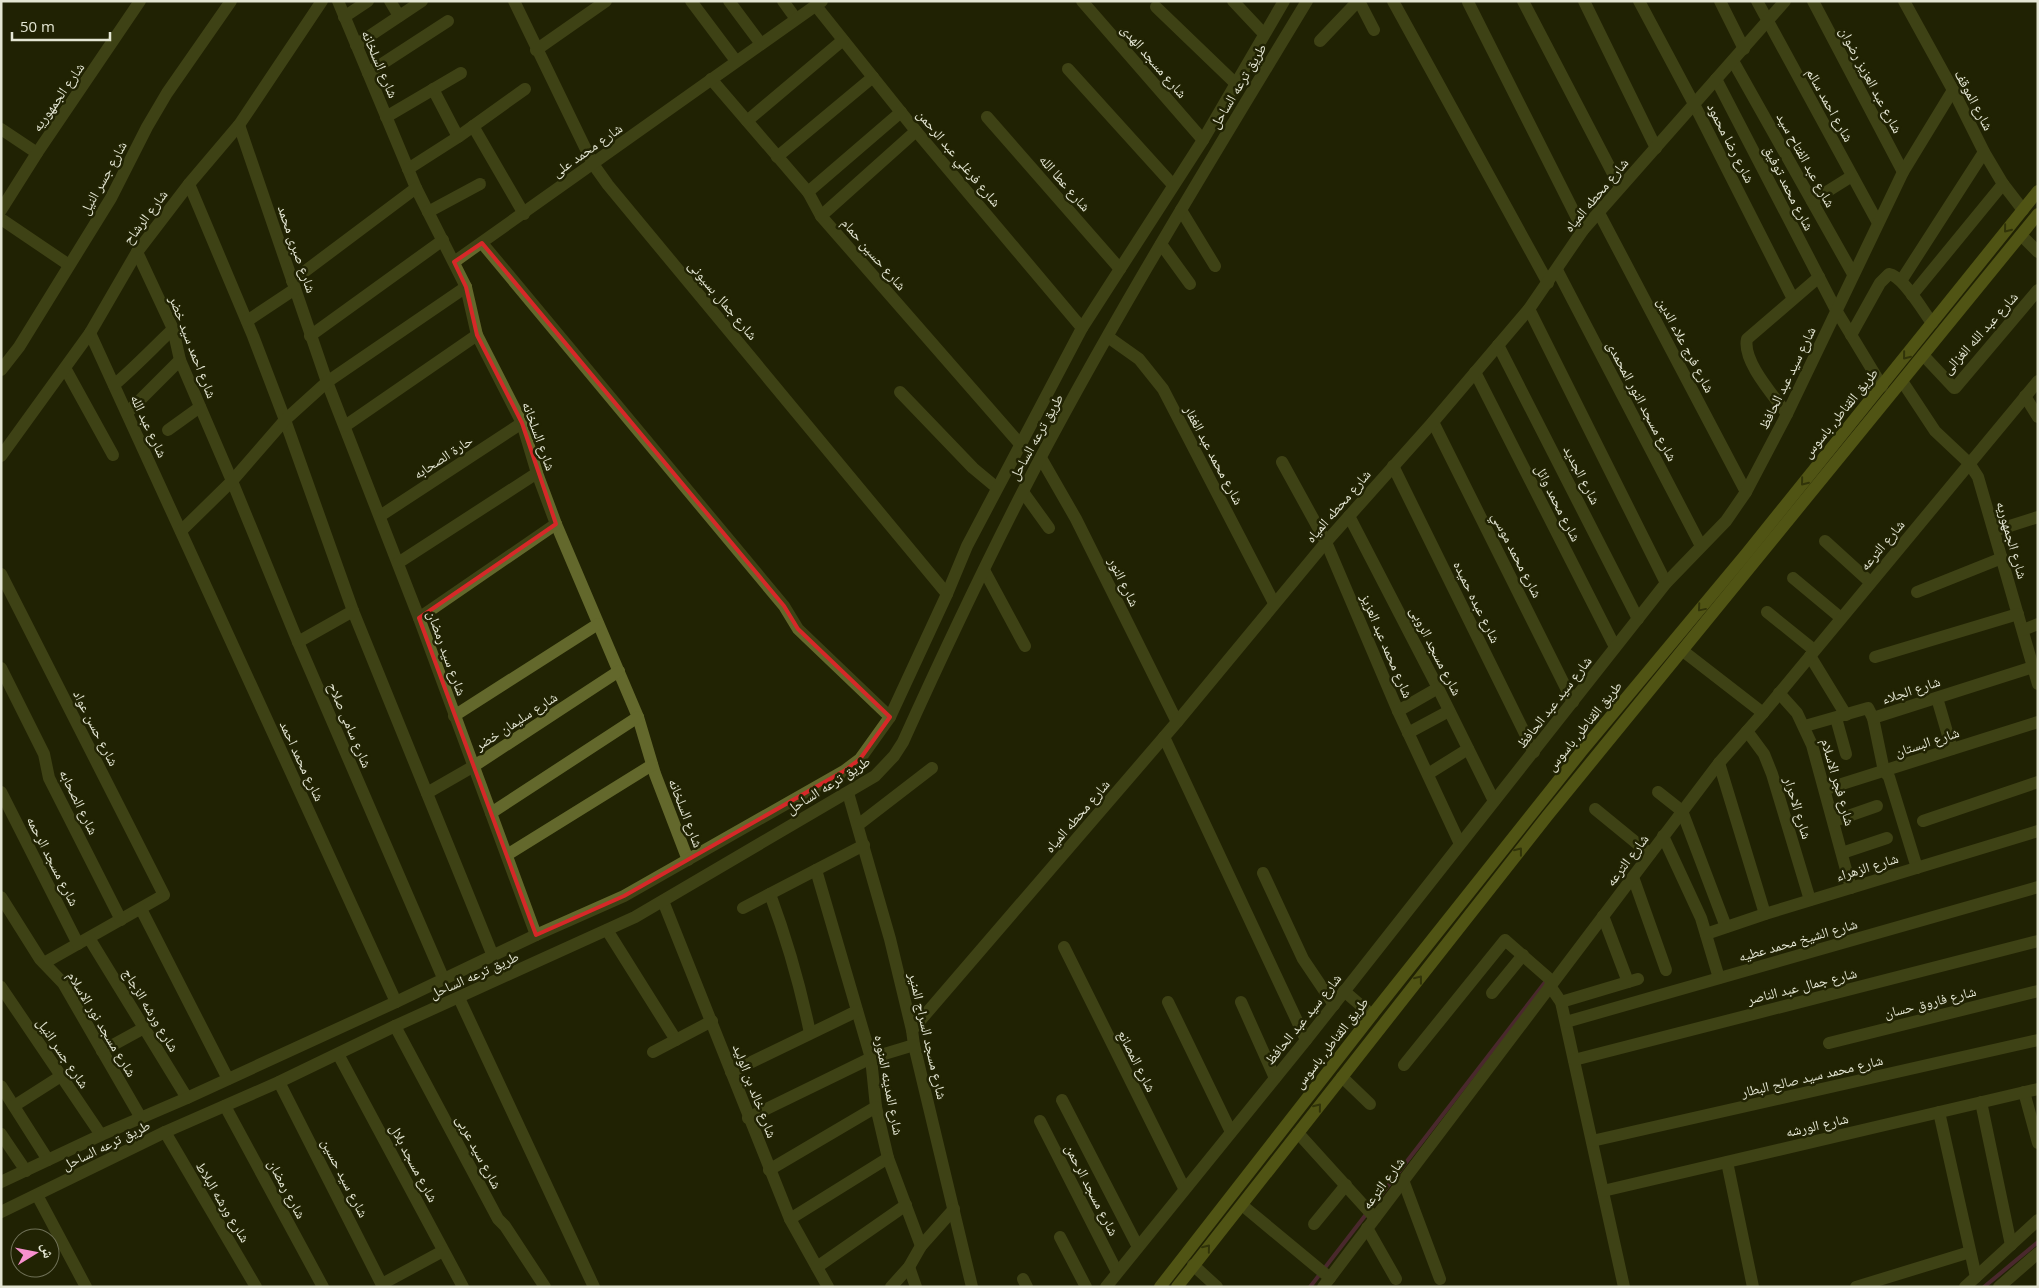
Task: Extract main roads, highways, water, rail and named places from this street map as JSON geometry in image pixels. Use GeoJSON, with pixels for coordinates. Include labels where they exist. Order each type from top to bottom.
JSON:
{"type":"FeatureCollection","features":[{"type":"Feature","properties":{"kind":"main road","name":"طريق القناطر, باسوس"},"geometry":{"type":"LineString","coordinates":[[1160,1287],[1372,1015],[1581,752],[1746,554],[2038,191]]}},
{"type":"Feature","properties":{"kind":"main road","name":"طريق القناطر, باسوس"},"geometry":{"type":"LineString","coordinates":[[1177,1287],[1548,815],[2038,214]]}},
{"type":"Feature","properties":{"kind":"waterway"},"geometry":{"type":"LineString","coordinates":[[1310,1287],[1546,981]]}},
{"type":"Feature","properties":{"kind":"waterway"},"geometry":{"type":"LineString","coordinates":[[1984,1287],[2038,1242]]}}]}
